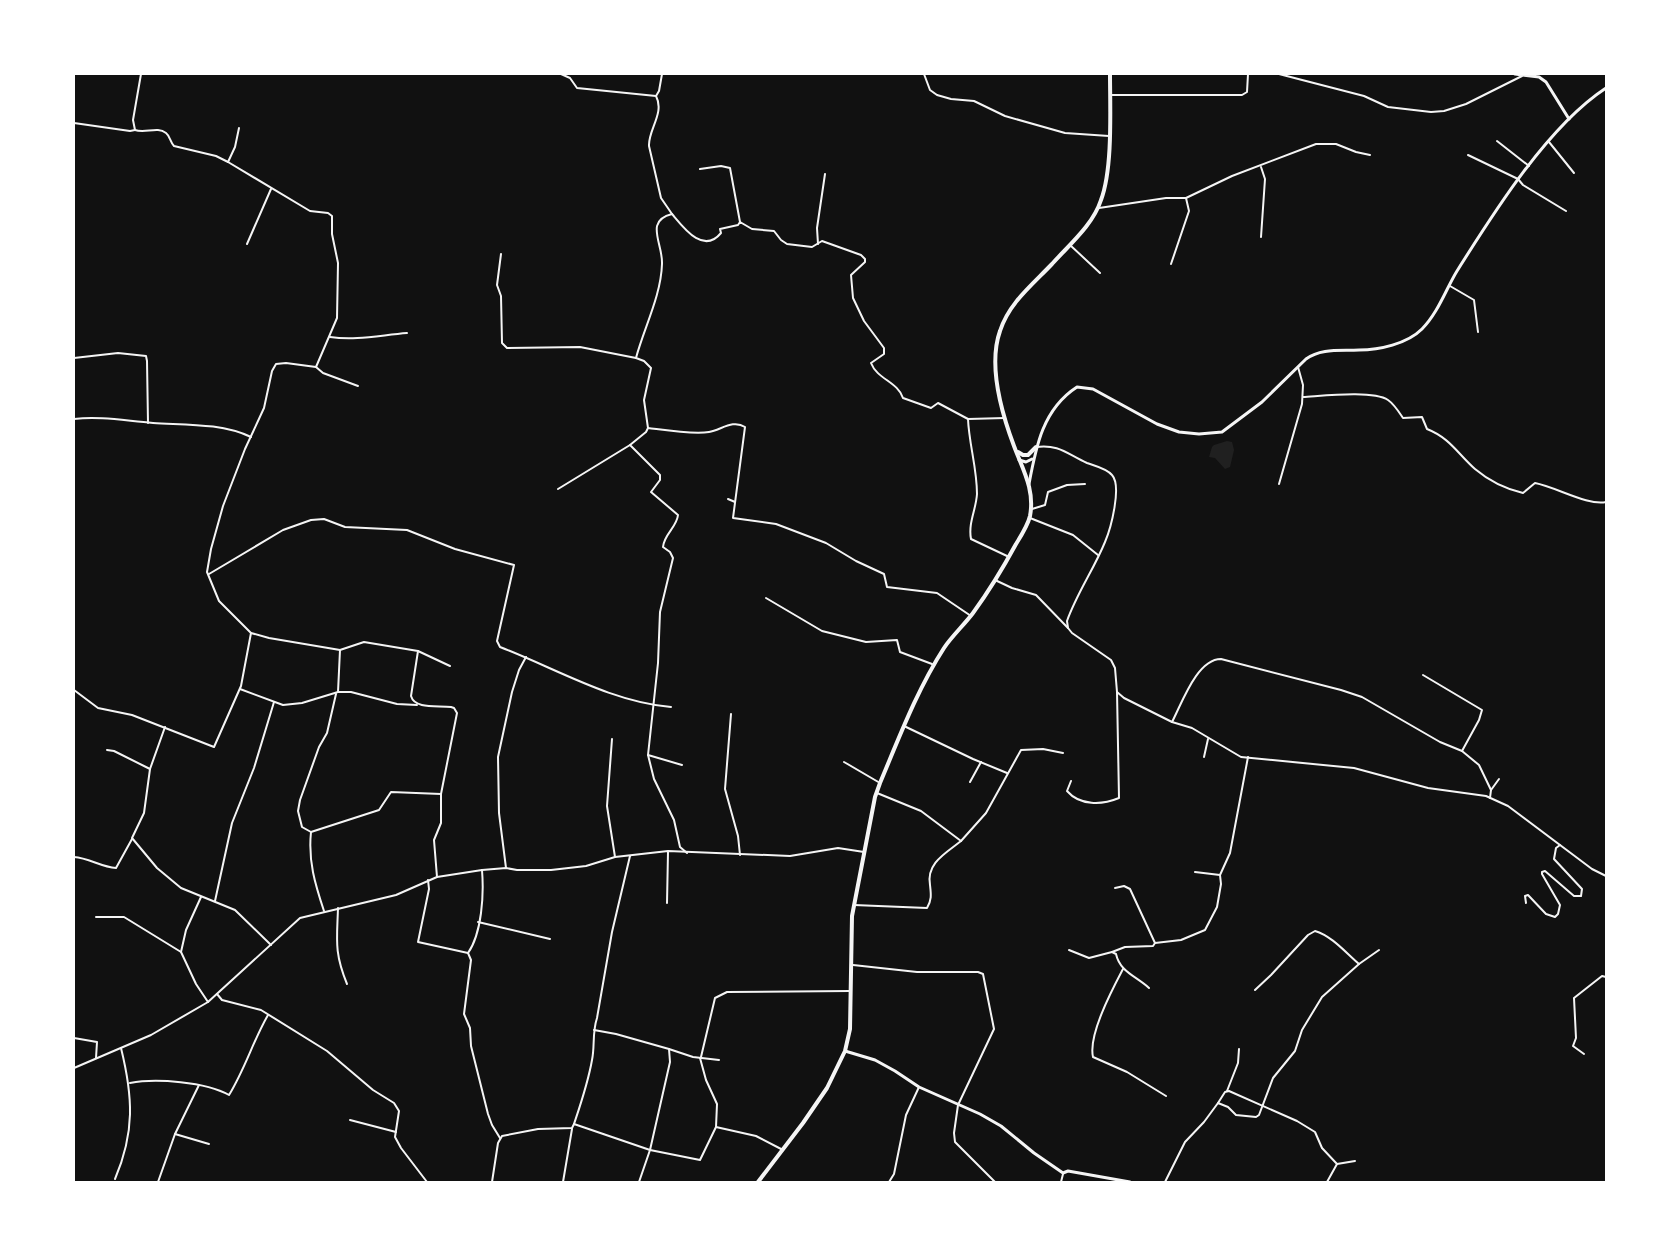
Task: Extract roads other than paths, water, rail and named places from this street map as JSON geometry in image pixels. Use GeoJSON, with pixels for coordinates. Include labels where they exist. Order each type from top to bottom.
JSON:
{"type":"FeatureCollection","features":[{"type":"Feature","properties":{"kind":"main road"},"geometry":{"type":"LineString","coordinates":[[1029,484],[999,398],[998,334],[1015,301],[1070,245],[1091,219],[1101,200],[1106,179],[1110,74]]}},
{"type":"Feature","properties":{"kind":"main road"},"geometry":{"type":"LineString","coordinates":[[1515,74],[1539,78],[1546,82],[1569,119]]}},
{"type":"Feature","properties":{"kind":"main road"},"geometry":{"type":"LineString","coordinates":[[758,1182],[784,1150],[827,1088],[845,1051],[850,1029],[854,905],[876,793],[904,726],[934,665],[945,646],[971,616],[995,580],[1030,518],[1029,484],[1036,447],[1042,427],[1064,395],[1077,387],[1093,389],[1157,424],[1179,432],[1222,432],[1262,402],[1314,353],[1389,346],[1408,339],[1422,329],[1438,306],[1483,229],[1518,179],[1569,119],[1606,88]]}},
{"type":"Feature","properties":{"kind":"main road"},"geometry":{"type":"LineString","coordinates":[[1015,449],[1025,456],[1036,447]]}},
{"type":"Feature","properties":{"kind":"main road"},"geometry":{"type":"LineString","coordinates":[[1019,460],[1028,462],[1034,458]]}},
{"type":"Feature","properties":{"kind":"main road"},"geometry":{"type":"LineString","coordinates":[[845,1051],[886,1065],[919,1087],[1001,1126],[1063,1173],[1068,1171],[1130,1182]]}},
{"type":"Feature","properties":{"kind":"street"},"geometry":{"type":"LineString","coordinates":[[135,130],[133,120],[141,74]]}},
{"type":"Feature","properties":{"kind":"street"},"geometry":{"type":"LineString","coordinates":[[561,74],[570,78],[577,88],[656,96]]}},
{"type":"Feature","properties":{"kind":"street"},"geometry":{"type":"LineString","coordinates":[[662,74],[656,96],[658,100],[657,117],[649,140],[661,198],[694,238],[708,241],[718,236],[720,229],[738,225],[740,222]]}},
{"type":"Feature","properties":{"kind":"street"},"geometry":{"type":"LineString","coordinates":[[924,74],[930,90],[951,99],[974,101],[1005,116],[1065,133],[1109,136]]}},
{"type":"Feature","properties":{"kind":"street"},"geometry":{"type":"LineString","coordinates":[[1110,95],[1242,95],[1247,92],[1248,74]]}},
{"type":"Feature","properties":{"kind":"street"},"geometry":{"type":"LineString","coordinates":[[1279,74],[1364,96],[1388,107],[1431,112],[1444,111],[1466,104],[1522,76]]}},
{"type":"Feature","properties":{"kind":"street"},"geometry":{"type":"LineString","coordinates":[[74,123],[140,132],[163,131],[168,134],[174,146],[216,156],[310,210],[328,213],[332,216],[332,234],[338,263],[337,318],[316,367]]}},
{"type":"Feature","properties":{"kind":"street"},"geometry":{"type":"LineString","coordinates":[[228,162],[235,147],[239,128]]}},
{"type":"Feature","properties":{"kind":"street"},"geometry":{"type":"LineString","coordinates":[[1497,141],[1529,166]]}},
{"type":"Feature","properties":{"kind":"street"},"geometry":{"type":"LineString","coordinates":[[1549,142],[1574,173]]}},
{"type":"Feature","properties":{"kind":"street"},"geometry":{"type":"LineString","coordinates":[[1097,209],[1166,198],[1186,198],[1223,180],[1316,144],[1336,144],[1370,155]]}},
{"type":"Feature","properties":{"kind":"street"},"geometry":{"type":"LineString","coordinates":[[1468,155],[1518,179],[1523,185],[1566,211]]}},
{"type":"Feature","properties":{"kind":"street"},"geometry":{"type":"LineString","coordinates":[[700,169],[720,166],[730,168],[740,222],[752,230],[774,231],[787,244],[812,247],[821,241],[857,253],[865,259],[850,279],[855,305],[884,348],[884,354],[871,363],[876,372],[901,392],[903,398],[931,408],[941,403],[968,419],[1005,418]]}},
{"type":"Feature","properties":{"kind":"street"},"geometry":{"type":"LineString","coordinates":[[1261,167],[1265,179],[1261,237]]}},
{"type":"Feature","properties":{"kind":"street"},"geometry":{"type":"LineString","coordinates":[[818,244],[817,228],[825,174]]}},
{"type":"Feature","properties":{"kind":"street"},"geometry":{"type":"LineString","coordinates":[[247,244],[272,188]]}},
{"type":"Feature","properties":{"kind":"street"},"geometry":{"type":"LineString","coordinates":[[1172,264],[1190,211],[1186,198]]}},
{"type":"Feature","properties":{"kind":"street"},"geometry":{"type":"LineString","coordinates":[[636,358],[660,284],[662,252],[656,227],[657,222],[663,216],[672,214]]}},
{"type":"Feature","properties":{"kind":"street"},"geometry":{"type":"LineString","coordinates":[[663,216],[678,220]]}},
{"type":"Feature","properties":{"kind":"street"},"geometry":{"type":"LineString","coordinates":[[1070,245],[1101,273]]}},
{"type":"Feature","properties":{"kind":"street"},"geometry":{"type":"LineString","coordinates":[[501,254],[497,285],[501,296],[502,343],[507,348],[579,347],[636,358],[649,364],[651,368],[644,400],[648,429],[646,432],[630,445],[558,489]]}},
{"type":"Feature","properties":{"kind":"street"},"geometry":{"type":"LineString","coordinates":[[1449,285],[1474,300],[1478,332]]}},
{"type":"Feature","properties":{"kind":"street"},"geometry":{"type":"LineString","coordinates":[[330,337],[358,340],[378,335],[407,333]]}},
{"type":"Feature","properties":{"kind":"street"},"geometry":{"type":"LineString","coordinates":[[74,358],[118,353],[146,356],[148,423]]}},
{"type":"Feature","properties":{"kind":"street"},"geometry":{"type":"LineString","coordinates":[[358,386],[323,373],[316,367],[276,364],[272,371],[264,408],[223,506],[208,575],[219,601],[251,633],[340,650],[364,642],[418,651],[450,666]]}},
{"type":"Feature","properties":{"kind":"street"},"geometry":{"type":"LineString","coordinates":[[1279,484],[1303,397],[1303,385],[1298,367]]}},
{"type":"Feature","properties":{"kind":"street"},"geometry":{"type":"LineString","coordinates":[[1303,397],[1348,395],[1381,397],[1392,404],[1403,418],[1422,417],[1427,429],[1440,434],[1474,468],[1500,485],[1523,493],[1535,483],[1565,491],[1593,503],[1606,502]]}},
{"type":"Feature","properties":{"kind":"street"},"geometry":{"type":"LineString","coordinates":[[74,420],[95,417],[148,423],[201,425],[251,437]]}},
{"type":"Feature","properties":{"kind":"street"},"geometry":{"type":"LineString","coordinates":[[968,419],[977,495],[969,530],[971,539],[1009,557]]}},
{"type":"Feature","properties":{"kind":"street"},"geometry":{"type":"LineString","coordinates":[[648,429],[710,432],[726,425],[742,425],[745,428],[733,518],[776,524],[826,543],[856,561],[884,573],[887,586],[937,592],[971,616]]}},
{"type":"Feature","properties":{"kind":"street"},"geometry":{"type":"LineString","coordinates":[[630,445],[660,474],[660,480],[651,492],[678,515],[663,544],[673,558],[660,612],[658,663],[648,755],[654,779],[674,820],[680,847],[687,853]]}},
{"type":"Feature","properties":{"kind":"street"},"geometry":{"type":"LineString","coordinates":[[1036,447],[1056,447],[1112,475],[1117,483],[1106,541],[1070,613],[1068,628]]}},
{"type":"Feature","properties":{"kind":"street"},"geometry":{"type":"LineString","coordinates":[[1031,510],[1045,505],[1048,492],[1067,484],[1085,484]]}},
{"type":"Feature","properties":{"kind":"street"},"geometry":{"type":"LineString","coordinates":[[728,499],[735,502]]}},
{"type":"Feature","properties":{"kind":"street"},"geometry":{"type":"LineString","coordinates":[[1030,518],[1073,535],[1098,555]]}},
{"type":"Feature","properties":{"kind":"street"},"geometry":{"type":"LineString","coordinates":[[208,575],[283,530],[312,520],[324,519],[345,527],[407,530],[455,549],[514,565],[496,641],[500,647],[616,695],[654,706],[670,707]]}},
{"type":"Feature","properties":{"kind":"street"},"geometry":{"type":"LineString","coordinates":[[995,580],[1036,595],[1068,628],[1111,660],[1117,692],[1119,798],[1107,803],[1082,801],[1067,791],[1071,781]]}},
{"type":"Feature","properties":{"kind":"street"},"geometry":{"type":"LineString","coordinates":[[766,598],[822,631],[866,642],[897,640],[900,652],[934,665]]}},
{"type":"Feature","properties":{"kind":"street"},"geometry":{"type":"LineString","coordinates":[[74,690],[98,708],[132,715],[214,747],[240,689],[251,633]]}},
{"type":"Feature","properties":{"kind":"street"},"geometry":{"type":"LineString","coordinates":[[340,650],[337,693],[327,733],[316,754],[298,811],[302,827],[311,832],[379,810],[391,792],[441,794]]}},
{"type":"Feature","properties":{"kind":"street"},"geometry":{"type":"LineString","coordinates":[[417,705],[411,696],[418,651]]}},
{"type":"Feature","properties":{"kind":"street"},"geometry":{"type":"LineString","coordinates":[[506,868],[499,813],[498,758],[512,692],[526,657]]}},
{"type":"Feature","properties":{"kind":"street"},"geometry":{"type":"LineString","coordinates":[[1172,722],[1201,667],[1216,659],[1221,660],[1362,697],[1440,742],[1462,751],[1479,765],[1491,790]]}},
{"type":"Feature","properties":{"kind":"street"},"geometry":{"type":"LineString","coordinates":[[1423,675],[1482,710],[1462,751]]}},
{"type":"Feature","properties":{"kind":"street"},"geometry":{"type":"LineString","coordinates":[[240,689],[283,705],[351,692],[397,704],[451,707],[456,710],[441,794],[441,823],[434,840],[437,878]]}},
{"type":"Feature","properties":{"kind":"street"},"geometry":{"type":"LineString","coordinates":[[1117,692],[1124,698],[1172,722],[1192,728],[1241,757],[1354,768],[1428,788],[1490,798],[1508,806],[1606,876]]}},
{"type":"Feature","properties":{"kind":"street"},"geometry":{"type":"LineString","coordinates":[[215,901],[232,823],[254,768],[274,702]]}},
{"type":"Feature","properties":{"kind":"street"},"geometry":{"type":"LineString","coordinates":[[731,714],[725,789],[738,836],[740,855]]}},
{"type":"Feature","properties":{"kind":"street"},"geometry":{"type":"LineString","coordinates":[[904,726],[1007,773]]}},
{"type":"Feature","properties":{"kind":"street"},"geometry":{"type":"LineString","coordinates":[[74,857],[91,859],[107,868],[116,868],[145,807],[150,768],[165,727]]}},
{"type":"Feature","properties":{"kind":"street"},"geometry":{"type":"LineString","coordinates":[[612,739],[606,806],[615,857]]}},
{"type":"Feature","properties":{"kind":"street"},"geometry":{"type":"LineString","coordinates":[[1203,757],[1208,739]]}},
{"type":"Feature","properties":{"kind":"street"},"geometry":{"type":"LineString","coordinates":[[854,905],[927,908],[931,902],[930,869],[935,861],[961,841],[986,813],[1022,750],[1043,749],[1063,753]]}},
{"type":"Feature","properties":{"kind":"street"},"geometry":{"type":"LineString","coordinates":[[107,750],[150,768]]}},
{"type":"Feature","properties":{"kind":"street"},"geometry":{"type":"LineString","coordinates":[[648,755],[682,765]]}},
{"type":"Feature","properties":{"kind":"street"},"geometry":{"type":"LineString","coordinates":[[1069,950],[1089,958],[1125,947],[1152,946],[1155,943],[1181,940],[1205,930],[1217,907],[1221,884],[1220,875],[1230,853],[1248,757]]}},
{"type":"Feature","properties":{"kind":"street"},"geometry":{"type":"LineString","coordinates":[[844,762],[880,783]]}},
{"type":"Feature","properties":{"kind":"street"},"geometry":{"type":"LineString","coordinates":[[970,782],[981,762]]}},
{"type":"Feature","properties":{"kind":"street"},"geometry":{"type":"LineString","coordinates":[[1490,798],[1491,790],[1500,779]]}},
{"type":"Feature","properties":{"kind":"street"},"geometry":{"type":"LineString","coordinates":[[876,793],[921,811],[961,841]]}},
{"type":"Feature","properties":{"kind":"street"},"geometry":{"type":"LineString","coordinates":[[311,832],[311,872],[324,911]]}},
{"type":"Feature","properties":{"kind":"street"},"geometry":{"type":"LineString","coordinates":[[132,838],[168,879],[181,888],[235,910],[271,945]]}},
{"type":"Feature","properties":{"kind":"street"},"geometry":{"type":"LineString","coordinates":[[1526,903],[1525,896],[1528,895],[1551,916],[1555,917],[1560,911],[1560,905],[1542,874],[1545,871],[1574,896],[1581,896],[1582,889],[1554,859],[1556,848],[1560,844]]}},
{"type":"Feature","properties":{"kind":"street"},"geometry":{"type":"LineString","coordinates":[[74,1068],[151,1035],[208,1002],[300,918],[369,903],[396,895],[429,880],[482,870],[506,868],[551,870],[586,866],[615,857],[668,851],[790,856],[838,848],[864,852]]}},
{"type":"Feature","properties":{"kind":"street"},"geometry":{"type":"LineString","coordinates":[[667,903],[668,851]]}},
{"type":"Feature","properties":{"kind":"street"},"geometry":{"type":"LineString","coordinates":[[563,1182],[573,1126],[587,1086],[593,1057],[592,1030],[597,1018],[620,892],[630,856]]}},
{"type":"Feature","properties":{"kind":"street"},"geometry":{"type":"LineString","coordinates":[[468,953],[477,936],[483,901],[482,870]]}},
{"type":"Feature","properties":{"kind":"street"},"geometry":{"type":"LineString","coordinates":[[1195,872],[1220,875]]}},
{"type":"Feature","properties":{"kind":"street"},"geometry":{"type":"LineString","coordinates":[[429,880],[418,942],[468,953]]}},
{"type":"Feature","properties":{"kind":"street"},"geometry":{"type":"LineString","coordinates":[[1115,888],[1124,886],[1130,889],[1155,943]]}},
{"type":"Feature","properties":{"kind":"street"},"geometry":{"type":"LineString","coordinates":[[201,897],[186,930],[182,952],[196,984],[208,1002]]}},
{"type":"Feature","properties":{"kind":"street"},"geometry":{"type":"LineString","coordinates":[[338,908],[336,951],[347,984]]}},
{"type":"Feature","properties":{"kind":"street"},"geometry":{"type":"LineString","coordinates":[[96,917],[123,917],[182,952]]}},
{"type":"Feature","properties":{"kind":"street"},"geometry":{"type":"LineString","coordinates":[[478,922],[550,939]]}},
{"type":"Feature","properties":{"kind":"street"},"geometry":{"type":"LineString","coordinates":[[1255,990],[1272,975],[1308,934],[1315,932],[1323,934],[1359,964]]}},
{"type":"Feature","properties":{"kind":"street"},"geometry":{"type":"LineString","coordinates":[[1218,1103],[1228,1107],[1236,1115],[1256,1117],[1273,1078],[1295,1051],[1302,1030],[1322,997],[1359,964],[1379,951]]}},
{"type":"Feature","properties":{"kind":"street"},"geometry":{"type":"LineString","coordinates":[[1112,952],[1116,954],[1122,969],[1139,978],[1149,988]]}},
{"type":"Feature","properties":{"kind":"street"},"geometry":{"type":"LineString","coordinates":[[468,953],[471,960],[464,1014],[470,1028],[471,1046],[488,1114],[500,1137],[492,1182]]}},
{"type":"Feature","properties":{"kind":"street"},"geometry":{"type":"LineString","coordinates":[[851,964],[917,972],[978,972],[983,974],[994,1029],[958,1105],[954,1133],[955,1142],[995,1182]]}},
{"type":"Feature","properties":{"kind":"street"},"geometry":{"type":"LineString","coordinates":[[1122,969],[1104,1008],[1093,1042],[1093,1057],[1127,1072],[1166,1096]]}},
{"type":"Feature","properties":{"kind":"street"},"geometry":{"type":"LineString","coordinates":[[1584,1054],[1573,1046],[1576,1038],[1574,998],[1602,976],[1606,977]]}},
{"type":"Feature","properties":{"kind":"street"},"geometry":{"type":"LineString","coordinates":[[500,1137],[538,1129],[573,1126],[650,1150],[700,1160],[716,1127],[717,1104],[706,1080],[700,1058],[715,998],[727,992],[850,991]]}},
{"type":"Feature","properties":{"kind":"street"},"geometry":{"type":"LineString","coordinates":[[217,994],[222,1000],[258,1009],[327,1050],[373,1090],[394,1103],[399,1111],[395,1137],[427,1182]]}},
{"type":"Feature","properties":{"kind":"street"},"geometry":{"type":"LineString","coordinates":[[130,1083],[199,1085],[217,1088],[229,1095],[268,1015]]}},
{"type":"Feature","properties":{"kind":"street"},"geometry":{"type":"LineString","coordinates":[[592,1030],[616,1034],[700,1058],[719,1060]]}},
{"type":"Feature","properties":{"kind":"street"},"geometry":{"type":"LineString","coordinates":[[74,1038],[97,1042],[96,1058]]}},
{"type":"Feature","properties":{"kind":"street"},"geometry":{"type":"LineString","coordinates":[[115,1179],[130,1128],[130,1083],[121,1048]]}},
{"type":"Feature","properties":{"kind":"street"},"geometry":{"type":"LineString","coordinates":[[639,1182],[650,1150],[670,1062],[669,1049]]}},
{"type":"Feature","properties":{"kind":"street"},"geometry":{"type":"LineString","coordinates":[[1167,1182],[1185,1142],[1204,1122],[1227,1091],[1238,1063],[1239,1049]]}},
{"type":"Feature","properties":{"kind":"street"},"geometry":{"type":"LineString","coordinates":[[158,1182],[175,1134],[199,1085]]}},
{"type":"Feature","properties":{"kind":"street"},"geometry":{"type":"LineString","coordinates":[[889,1182],[894,1174],[906,1115],[919,1087]]}},
{"type":"Feature","properties":{"kind":"street"},"geometry":{"type":"LineString","coordinates":[[1227,1091],[1297,1121],[1315,1132],[1322,1148],[1337,1164]]}},
{"type":"Feature","properties":{"kind":"street"},"geometry":{"type":"LineString","coordinates":[[350,1120],[396,1132]]}},
{"type":"Feature","properties":{"kind":"street"},"geometry":{"type":"LineString","coordinates":[[716,1127],[756,1136],[784,1150]]}},
{"type":"Feature","properties":{"kind":"street"},"geometry":{"type":"LineString","coordinates":[[175,1134],[209,1144]]}},
{"type":"Feature","properties":{"kind":"street"},"geometry":{"type":"LineString","coordinates":[[1337,1164],[1354,1161]]}},
{"type":"Feature","properties":{"kind":"street"},"geometry":{"type":"LineString","coordinates":[[1327,1182],[1337,1164]]}},
{"type":"Feature","properties":{"kind":"street"},"geometry":{"type":"LineString","coordinates":[[1061,1182],[1063,1173]]}}]}
